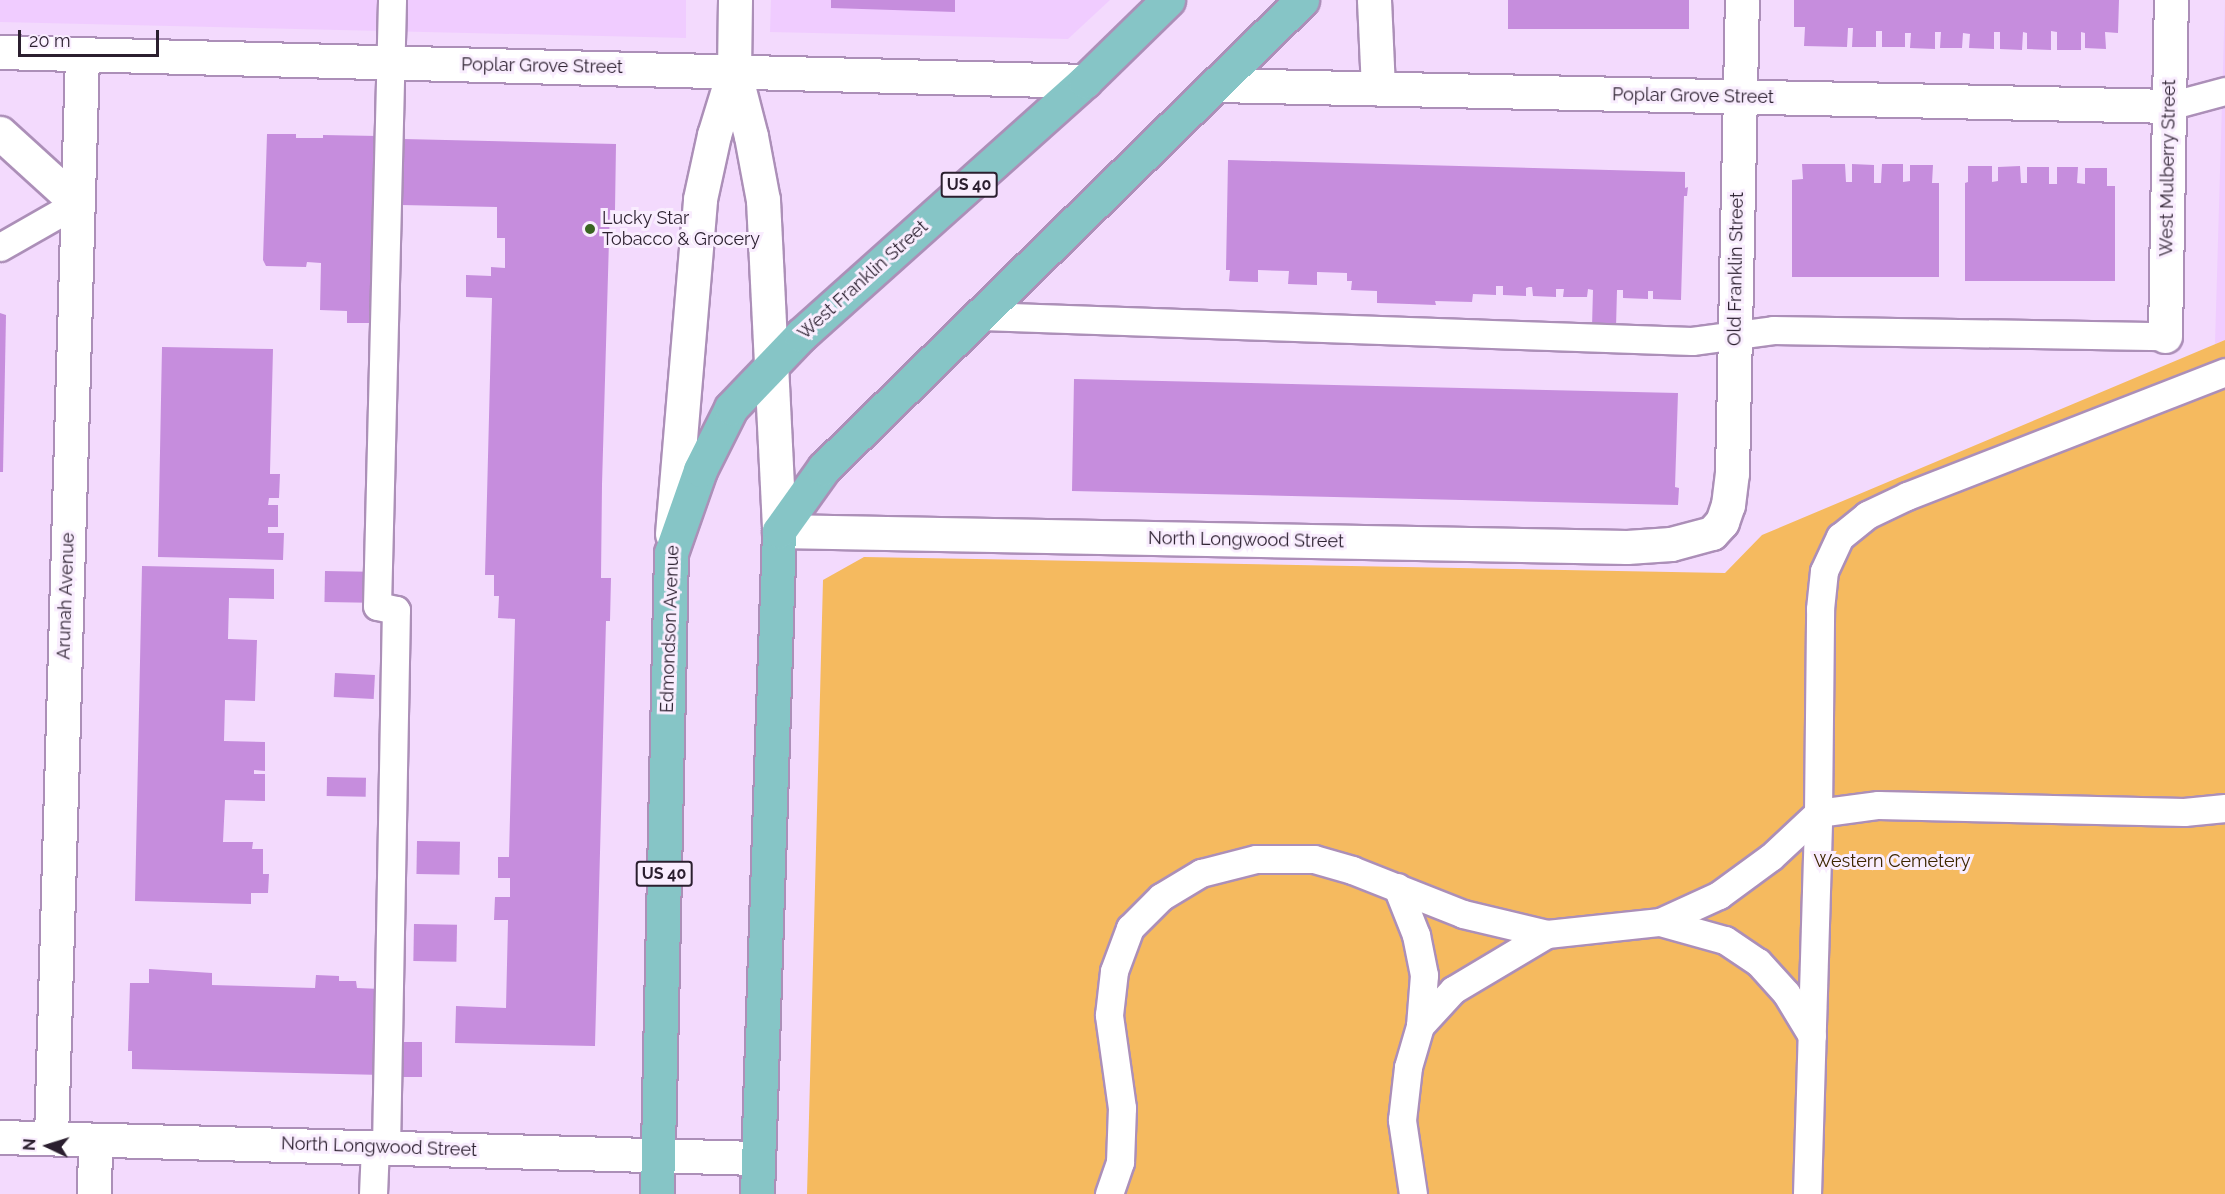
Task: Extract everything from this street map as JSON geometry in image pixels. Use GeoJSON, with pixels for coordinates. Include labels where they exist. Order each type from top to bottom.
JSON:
{"type":"FeatureCollection","features":[{"type":"Feature","properties":{"kind":"main road","name":"West Franklin Street"},"geometry":{"type":"LineString","coordinates":[[671,553],[700,470],[731,408],[771,369],[801,335],[1085,81],[1168,0]]}},
{"type":"Feature","properties":{"kind":"main road"},"geometry":{"type":"LineString","coordinates":[[779,531],[824,468],[982,316],[1302,0]]}},
{"type":"Feature","properties":{"kind":"main road","name":"Edmondson Avenue"},"geometry":{"type":"LineString","coordinates":[[757,1194],[779,531]]}},
{"type":"Feature","properties":{"kind":"main road","name":"Edmondson Avenue"},"geometry":{"type":"LineString","coordinates":[[657,1194],[671,553]]}},
{"type":"Feature","properties":{"kind":"street","name":"Edmondson Avenue"},"geometry":{"type":"LineString","coordinates":[[735,0],[734,70],[751,136],[763,200],[779,531]]}},
{"type":"Feature","properties":{"kind":"street"},"geometry":{"type":"LineString","coordinates":[[1374,0],[1378,88]]}},
{"type":"Feature","properties":{"kind":"street","name":"Old Franklin Street"},"geometry":{"type":"LineString","coordinates":[[1712,533],[1722,522],[1728,505],[1732,473],[1742,0]]}},
{"type":"Feature","properties":{"kind":"street","name":"West Mulberry Street"},"geometry":{"type":"LineString","coordinates":[[2165,336],[2171,0]]}},
{"type":"Feature","properties":{"kind":"street","name":"Poplar Grove Street"},"geometry":{"type":"LineString","coordinates":[[0,52],[1085,81]]}},
{"type":"Feature","properties":{"kind":"street","name":"Arunah Avenue"},"geometry":{"type":"LineString","coordinates":[[51,1138],[82,54]]}},
{"type":"Feature","properties":{"kind":"street","name":"Edmondson Avenue"},"geometry":{"type":"LineString","coordinates":[[671,553],[700,198],[714,135],[734,70]]}},
{"type":"Feature","properties":{"kind":"street","name":"Poplar Grove Street"},"geometry":{"type":"LineString","coordinates":[[1217,85],[2169,106]]}},
{"type":"Feature","properties":{"kind":"street"},"geometry":{"type":"LineString","coordinates":[[0,133],[77,203]]}},
{"type":"Feature","properties":{"kind":"street","name":"North Longwood Street"},"geometry":{"type":"LineString","coordinates":[[779,531],[1627,547],[1671,544],[1712,533]]}},
{"type":"Feature","properties":{"kind":"street","name":"North Longwood Street"},"geometry":{"type":"LineString","coordinates":[[0,1137],[757,1158]]}},
{"type":"Feature","properties":{"kind":"street"},"geometry":{"type":"LineString","coordinates":[[94,1194],[95,1140]]}},
{"type":"Feature","properties":{"kind":"lane"},"geometry":{"type":"LineString","coordinates":[[373,1194],[380,1148],[396,610],[377,606],[392,0]]}},
{"type":"Feature","properties":{"kind":"lane"},"geometry":{"type":"LineString","coordinates":[[2169,106],[2225,91]]}},
{"type":"Feature","properties":{"kind":"lane"},"geometry":{"type":"LineString","coordinates":[[0,247],[77,203]]}},
{"type":"Feature","properties":{"kind":"lane"},"geometry":{"type":"LineString","coordinates":[[982,316],[1692,341],[1773,330],[2165,336]]}},
{"type":"Feature","properties":{"kind":"lane"},"geometry":{"type":"LineString","coordinates":[[1808,1194],[1818,813],[1820,609],[1824,571],[1840,537],[1867,515],[1907,496],[2225,372]]}},
{"type":"Feature","properties":{"kind":"lane"},"geometry":{"type":"LineString","coordinates":[[1109,1194],[1120,1162],[1122,1108],[1109,1015],[1114,971],[1130,928],[1161,897],[1201,873],[1256,859],[1314,859],[1352,870],[1463,914],[1547,934],[1660,922],[1719,895],[1771,857],[1818,813],[1878,805],[2184,812],[2225,808]]}},
{"type":"Feature","properties":{"kind":"lane"},"geometry":{"type":"LineString","coordinates":[[1397,888],[1416,935],[1424,975],[1420,1026],[1408,1066],[1402,1120],[1413,1194]]}},
{"type":"Feature","properties":{"kind":"lane"},"geometry":{"type":"LineString","coordinates":[[1660,922],[1725,940],[1758,962],[1786,993],[1812,1036]]}},
{"type":"Feature","properties":{"kind":"lane"},"geometry":{"type":"LineString","coordinates":[[1420,1026],[1453,990],[1547,934]]}},
{"type":"Feature","properties":{"kind":"shaded area"},"geometry":{"type":"Polygon","coordinates":[[[0,0],[686,0],[686,38],[0,22],[0,0]]]}},
{"type":"Feature","properties":{"kind":"shaded area"},"geometry":{"type":"Polygon","coordinates":[[[771,0],[1110,0],[1068,39],[770,32],[771,0]]]}},
{"type":"Feature","properties":{"kind":"shaded area"},"geometry":{"type":"Polygon","coordinates":[[[2225,0],[2225,340],[2215,344],[2225,0]]]}},
{"type":"Feature","properties":{"kind":"green space","name":"Western Cemetery"},"geometry":{"type":"Polygon","coordinates":[[[2225,340],[2225,1194],[807,1194],[823,580],[864,557],[1725,573],[1762,535],[2225,340]]]}},
{"type":"Feature","properties":{"kind":"building"},"geometry":{"type":"Polygon","coordinates":[[[831,0],[955,0],[955,12],[831,8],[831,0]]]}},
{"type":"Feature","properties":{"kind":"building"},"geometry":{"type":"Polygon","coordinates":[[[1508,0],[1689,0],[1689,29],[1508,29],[1508,0]]]}},
{"type":"Feature","properties":{"kind":"building"},"geometry":{"type":"Polygon","coordinates":[[[1794,0],[2119,0],[2118,33],[2105,32],[2106,49],[2085,48],[2085,33],[2081,32],[2081,50],[2057,50],[2057,32],[2051,31],[2051,50],[2027,49],[2027,33],[2023,32],[2022,50],[2000,49],[2000,32],[1994,32],[1994,49],[1969,48],[1970,34],[1963,33],[1962,48],[1940,48],[1941,32],[1935,32],[1935,49],[1910,48],[1911,33],[1905,33],[1905,47],[1882,47],[1882,31],[1876,31],[1876,47],[1852,47],[1853,28],[1848,28],[1847,47],[1804,46],[1805,27],[1794,27],[1794,0]]]}},
{"type":"Feature","properties":{"kind":"building"},"geometry":{"type":"Polygon","coordinates":[[[267,134],[296,134],[296,138],[323,138],[323,135],[378,136],[375,323],[347,323],[347,311],[320,310],[321,263],[307,262],[306,267],[266,266],[263,260],[267,134]]]}},
{"type":"Feature","properties":{"kind":"building"},"geometry":{"type":"Polygon","coordinates":[[[403,139],[616,144],[615,210],[610,210],[602,485],[601,578],[611,578],[610,621],[606,621],[595,1046],[455,1043],[456,1006],[506,1008],[508,920],[494,920],[495,897],[510,897],[510,878],[498,878],[498,857],[509,857],[515,619],[498,618],[499,596],[494,596],[494,575],[485,575],[492,298],[466,297],[466,275],[491,276],[491,267],[505,268],[505,238],[497,238],[497,207],[401,205],[403,139]]]}},
{"type":"Feature","properties":{"kind":"building"},"geometry":{"type":"Polygon","coordinates":[[[1228,160],[1685,172],[1685,188],[1688,187],[1687,196],[1684,196],[1681,300],[1653,299],[1653,291],[1648,291],[1648,299],[1623,298],[1623,290],[1617,290],[1616,328],[1592,327],[1593,290],[1588,289],[1587,297],[1563,297],[1564,289],[1556,289],[1556,297],[1533,296],[1532,287],[1526,288],[1526,296],[1503,295],[1503,286],[1496,286],[1496,295],[1473,294],[1472,302],[1435,301],[1436,305],[1377,303],[1377,291],[1351,290],[1352,281],[1347,281],[1347,273],[1317,272],[1317,285],[1288,284],[1289,271],[1258,270],[1258,282],[1229,281],[1230,270],[1226,270],[1228,160]]]}},
{"type":"Feature","properties":{"kind":"building"},"geometry":{"type":"Polygon","coordinates":[[[1802,164],[1845,164],[1846,182],[1852,182],[1852,164],[1874,165],[1874,183],[1881,183],[1882,164],[1903,164],[1903,182],[1910,181],[1910,165],[1933,165],[1932,183],[1939,183],[1939,277],[1792,277],[1792,180],[1803,179],[1802,164]]]}},
{"type":"Feature","properties":{"kind":"building"},"geometry":{"type":"Polygon","coordinates":[[[1968,166],[1992,166],[1992,182],[1998,181],[1998,167],[2020,166],[2021,183],[2027,183],[2027,167],[2049,167],[2049,184],[2057,184],[2057,167],[2078,167],[2077,183],[2085,184],[2085,168],[2107,168],[2107,186],[2115,186],[2115,281],[1965,281],[1965,183],[1968,182],[1968,166]]]}},
{"type":"Feature","properties":{"kind":"building"},"geometry":{"type":"Polygon","coordinates":[[[0,313],[6,315],[3,472],[0,472],[0,313]]]}},
{"type":"Feature","properties":{"kind":"building"},"geometry":{"type":"Polygon","coordinates":[[[162,347],[273,349],[270,474],[280,474],[279,498],[269,498],[268,505],[278,505],[278,527],[268,527],[268,533],[284,533],[283,560],[158,557],[162,347]]]}},
{"type":"Feature","properties":{"kind":"building"},"geometry":{"type":"Polygon","coordinates":[[[1074,379],[1678,393],[1675,487],[1679,488],[1678,505],[1072,491],[1074,379]]]}},
{"type":"Feature","properties":{"kind":"building"},"geometry":{"type":"Polygon","coordinates":[[[142,566],[274,569],[274,599],[229,598],[228,639],[257,640],[255,701],[225,700],[224,741],[265,742],[265,771],[254,770],[254,774],[265,774],[265,801],[225,800],[223,842],[253,842],[252,849],[263,849],[263,874],[269,874],[268,893],[251,893],[251,904],[135,901],[142,566]]]}},
{"type":"Feature","properties":{"kind":"building"},"geometry":{"type":"Polygon","coordinates":[[[325,571],[369,572],[368,603],[324,602],[325,571]]]}},
{"type":"Feature","properties":{"kind":"building"},"geometry":{"type":"Polygon","coordinates":[[[335,673],[375,675],[374,699],[334,697],[335,673]]]}},
{"type":"Feature","properties":{"kind":"building"},"geometry":{"type":"Polygon","coordinates":[[[327,777],[366,778],[366,797],[327,796],[327,777]]]}},
{"type":"Feature","properties":{"kind":"building"},"geometry":{"type":"Polygon","coordinates":[[[417,841],[460,842],[459,875],[416,874],[417,841]]]}},
{"type":"Feature","properties":{"kind":"building"},"geometry":{"type":"Polygon","coordinates":[[[414,924],[457,925],[456,962],[413,961],[414,924]]]}},
{"type":"Feature","properties":{"kind":"building"},"geometry":{"type":"Polygon","coordinates":[[[149,969],[212,973],[212,985],[315,988],[316,975],[339,976],[339,981],[356,981],[357,988],[381,989],[383,1075],[132,1069],[132,1051],[128,1051],[130,983],[149,983],[149,969]]]}},
{"type":"Feature","properties":{"kind":"building"},"geometry":{"type":"Polygon","coordinates":[[[403,1042],[422,1042],[422,1077],[403,1077],[403,1042]]]}},
{"type":"Feature","properties":{"kind":"place","name":"Lucky Star Tobacco & Grocery"},"geometry":{"type":"Point","coordinates":[590,229]}}]}
